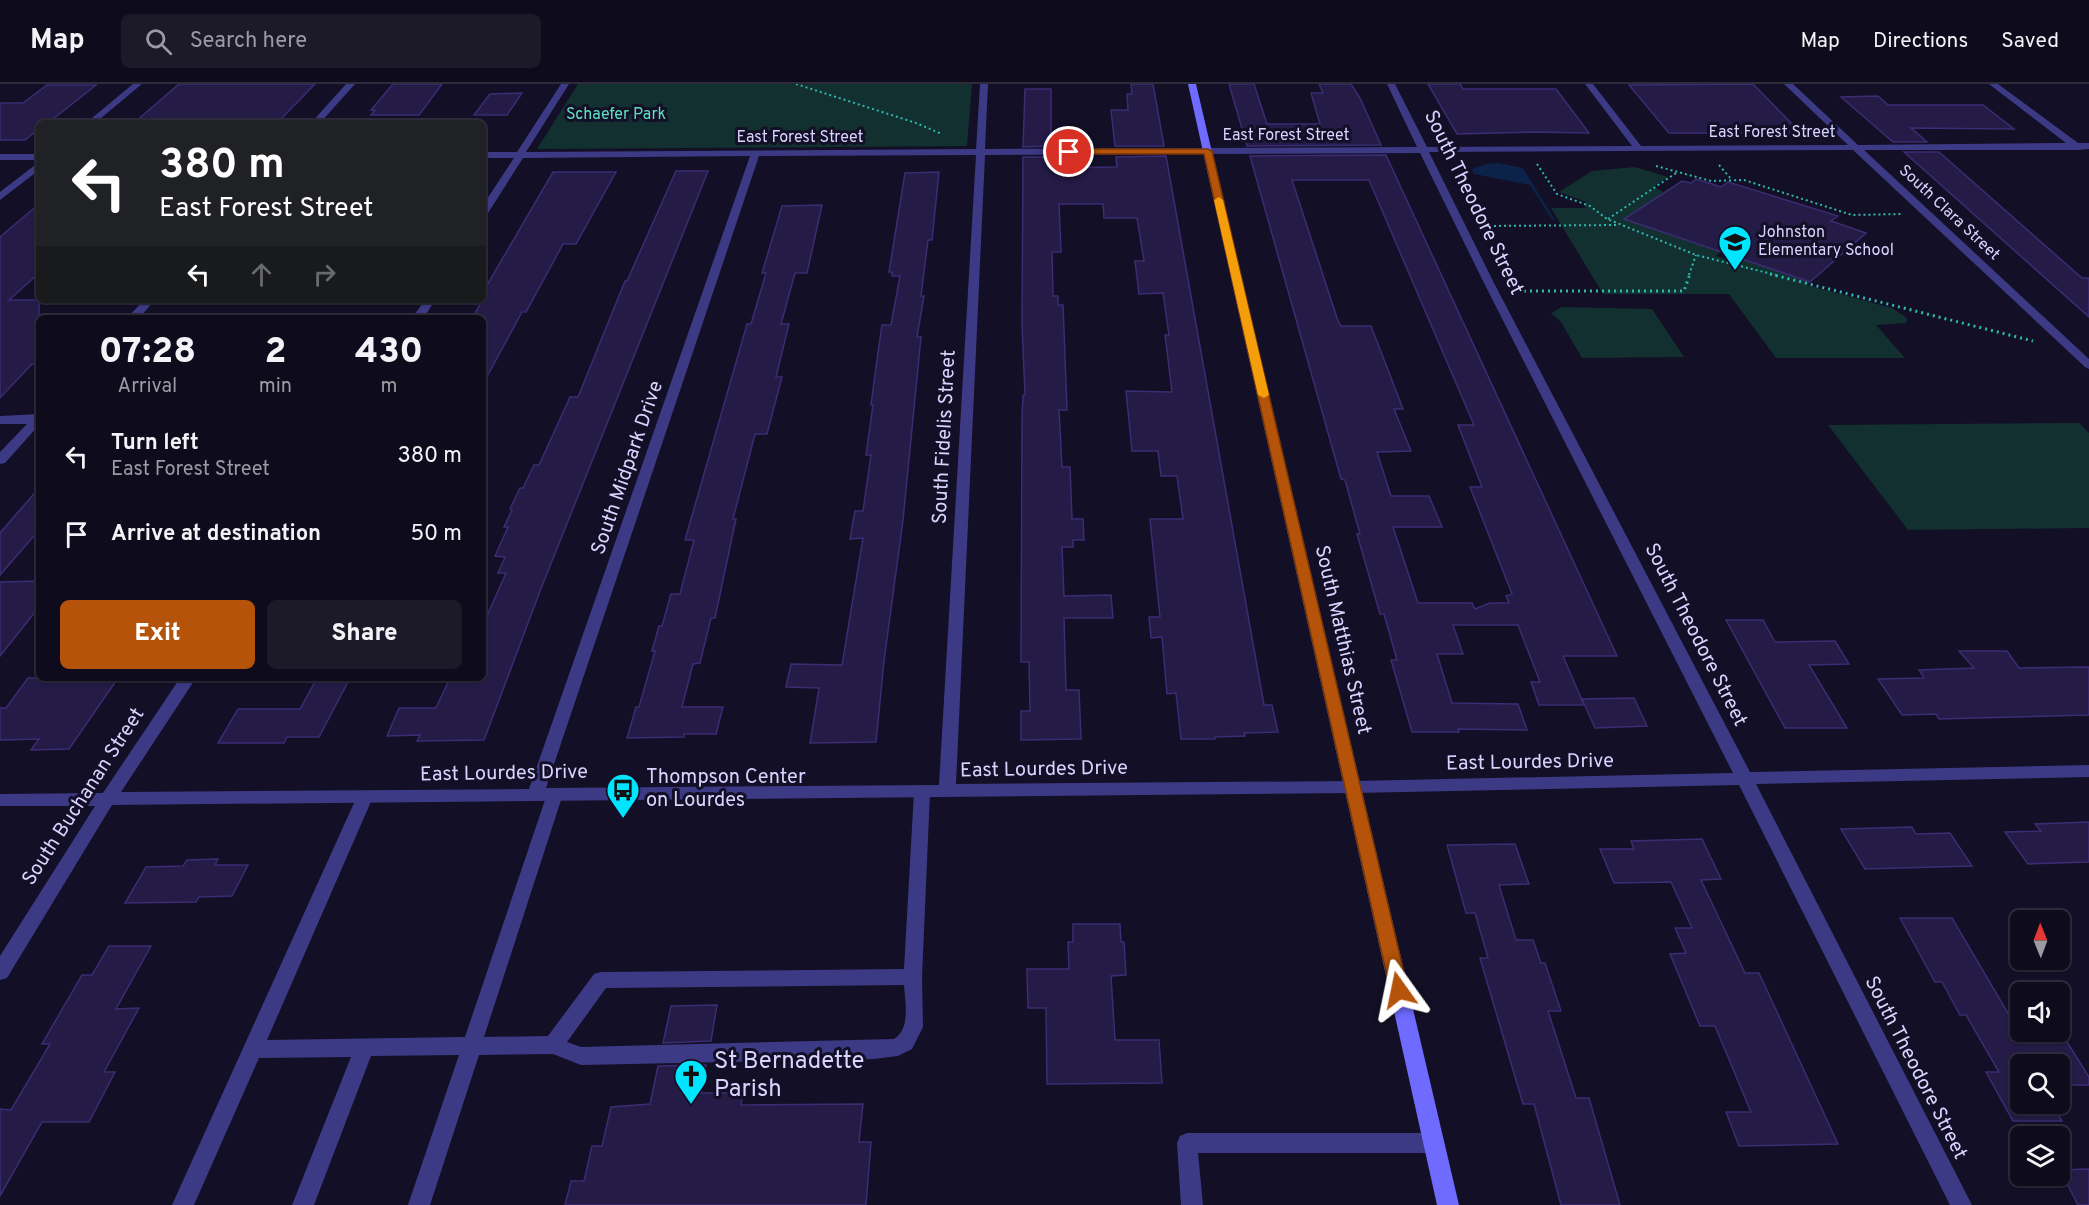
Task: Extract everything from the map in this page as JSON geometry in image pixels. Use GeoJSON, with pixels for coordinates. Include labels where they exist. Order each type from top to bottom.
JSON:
{"type":"FeatureCollection","features":[{"type":"Feature","properties":{"kind":"street"},"geometry":{"type":"LineString","coordinates":[[94,120],[138,84]]}},
{"type":"Feature","properties":{"kind":"street"},"geometry":{"type":"LineString","coordinates":[[318,120],[351,84]]}},
{"type":"Feature","properties":{"kind":"street"},"geometry":{"type":"LineString","coordinates":[[486,208],[565,84]]}},
{"type":"Feature","properties":{"kind":"street","name":"South Fidelis Street"},"geometry":{"type":"LineString","coordinates":[[947,792],[984,84]]}},
{"type":"Feature","properties":{"kind":"street","name":"South Matthias Street"},"geometry":{"type":"LineString","coordinates":[[1192,84],[1448,1205]]}},
{"type":"Feature","properties":{"kind":"street","name":"South Theodore Street"},"geometry":{"type":"LineString","coordinates":[[1391,84],[1489,283],[1961,1205]]}},
{"type":"Feature","properties":{"kind":"street"},"geometry":{"type":"LineString","coordinates":[[1589,84],[1639,149]]}},
{"type":"Feature","properties":{"kind":"street","name":"South Clara Street"},"geometry":{"type":"LineString","coordinates":[[1788,84],[2089,366]]}},
{"type":"Feature","properties":{"kind":"street"},"geometry":{"type":"LineString","coordinates":[[1993,84],[2089,156]]}},
{"type":"Feature","properties":{"kind":"street","name":"East Forest Street"},"geometry":{"type":"LineString","coordinates":[[486,155],[2089,146]]}},
{"type":"Feature","properties":{"kind":"street","name":"South Midpark Drive"},"geometry":{"type":"LineString","coordinates":[[535,795],[756,154]]}},
{"type":"Feature","properties":{"kind":"street"},"geometry":{"type":"LineString","coordinates":[[0,157],[36,157]]}},
{"type":"Feature","properties":{"kind":"street"},"geometry":{"type":"LineString","coordinates":[[0,197],[36,167]]}},
{"type":"Feature","properties":{"kind":"street"},"geometry":{"type":"LineString","coordinates":[[136,315],[147,303]]}},
{"type":"Feature","properties":{"kind":"street"},"geometry":{"type":"LineString","coordinates":[[0,420],[36,419]]}},
{"type":"Feature","properties":{"kind":"street"},"geometry":{"type":"LineString","coordinates":[[0,460],[36,421]]}},
{"type":"Feature","properties":{"kind":"street","name":"South Buchanan Street"},"geometry":{"type":"LineString","coordinates":[[0,972],[107,800],[186,681]]}},
{"type":"Feature","properties":{"kind":"street","name":"East Lourdes Drive"},"geometry":{"type":"LineString","coordinates":[[0,800],[1354,787],[2089,771]]}},
{"type":"Feature","properties":{"kind":"street"},"geometry":{"type":"LineString","coordinates":[[253,1049],[553,1045],[581,1056],[874,1050],[900,1047],[909,1040],[914,1028],[913,977],[922,792]]}},
{"type":"Feature","properties":{"kind":"street"},"geometry":{"type":"LineString","coordinates":[[419,1205],[555,794]]}},
{"type":"Feature","properties":{"kind":"street"},"geometry":{"type":"LineString","coordinates":[[183,1205],[365,797]]}},
{"type":"Feature","properties":{"kind":"street"},"geometry":{"type":"LineString","coordinates":[[553,1045],[601,980],[913,977]]}},
{"type":"Feature","properties":{"kind":"street"},"geometry":{"type":"LineString","coordinates":[[303,1205],[364,1048]]}},
{"type":"Feature","properties":{"kind":"street"},"geometry":{"type":"LineString","coordinates":[[1192,1205],[1186,1143],[1433,1143]]}},
{"type":"Feature","properties":{"kind":"path"},"geometry":{"type":"LineString","coordinates":[[796,84],[916,123],[944,135]]}},
{"type":"Feature","properties":{"kind":"path"},"geometry":{"type":"LineString","coordinates":[[1533,158],[1557,194],[1590,206],[1607,219],[1696,255],[2033,341]]}},
{"type":"Feature","properties":{"kind":"path"},"geometry":{"type":"LineString","coordinates":[[1650,164],[1711,181],[1744,180],[1852,214],[1902,214]]}},
{"type":"Feature","properties":{"kind":"path"},"geometry":{"type":"LineString","coordinates":[[1607,219],[1677,172]]}},
{"type":"Feature","properties":{"kind":"path"},"geometry":{"type":"LineString","coordinates":[[1484,226],[1621,225]]}},
{"type":"Feature","properties":{"kind":"path"},"geometry":{"type":"LineString","coordinates":[[1518,291],[1684,291],[1696,255]]}},
{"type":"Feature","properties":{"kind":"green space","name":"Schaefer Park"},"geometry":{"type":"Polygon","coordinates":[[[578,84],[972,84],[967,146],[537,149],[578,84]]]}},
{"type":"Feature","properties":{"kind":"green space"},"geometry":{"type":"Polygon","coordinates":[[[1635,167],[1668,177],[1654,187],[1664,192],[1625,219],[1720,252],[1716,256],[1726,259],[1732,256],[1810,282],[1807,285],[1892,308],[1907,318],[1906,323],[1876,325],[1905,358],[1776,358],[1729,294],[1603,294],[1551,208],[1586,208],[1584,205],[1586,202],[1559,192],[1592,171],[1635,167]]]}},
{"type":"Feature","properties":{"kind":"green space"},"geometry":{"type":"Polygon","coordinates":[[[1562,307],[1652,309],[1684,357],[1582,358],[1561,322],[1551,313],[1562,307]]]}},
{"type":"Feature","properties":{"kind":"green space"},"geometry":{"type":"Polygon","coordinates":[[[2079,423],[2089,433],[2089,528],[1908,530],[1828,425],[2079,423]]]}},
{"type":"Feature","properties":{"kind":"water"},"geometry":{"type":"Polygon","coordinates":[[[1498,163],[1523,168],[1555,220],[1552,220],[1530,185],[1474,174],[1472,169],[1498,163]]]}},
{"type":"Feature","properties":{"kind":"building"},"geometry":{"type":"Polygon","coordinates":[[[179,84],[315,84],[280,120],[137,120],[179,84]]]}},
{"type":"Feature","properties":{"kind":"building"},"geometry":{"type":"Polygon","coordinates":[[[393,84],[442,84],[419,115],[371,115],[375,110],[371,110],[393,84]]]}},
{"type":"Feature","properties":{"kind":"building"},"geometry":{"type":"Polygon","coordinates":[[[1131,84],[1153,84],[1164,146],[1115,146],[1111,110],[1128,110],[1127,94],[1132,94],[1131,84]]]}},
{"type":"Feature","properties":{"kind":"building"},"geometry":{"type":"Polygon","coordinates":[[[1229,84],[1254,84],[1267,124],[1320,124],[1311,93],[1323,93],[1319,84],[1351,84],[1360,98],[1381,145],[1247,146],[1229,84]]]}},
{"type":"Feature","properties":{"kind":"building"},"geometry":{"type":"Polygon","coordinates":[[[1428,84],[1460,84],[1463,89],[1556,89],[1589,133],[1457,134],[1428,84]]]}},
{"type":"Feature","properties":{"kind":"building"},"geometry":{"type":"Polygon","coordinates":[[[1753,84],[1801,133],[1669,133],[1629,85],[1753,84]]]}},
{"type":"Feature","properties":{"kind":"building"},"geometry":{"type":"Polygon","coordinates":[[[47,85],[96,85],[52,120],[36,120],[36,131],[25,140],[0,140],[0,103],[23,103],[47,85]]]}},
{"type":"Feature","properties":{"kind":"building"},"geometry":{"type":"Polygon","coordinates":[[[1025,89],[1051,89],[1051,146],[1023,147],[1025,89]]]}},
{"type":"Feature","properties":{"kind":"building"},"geometry":{"type":"Polygon","coordinates":[[[522,93],[507,115],[474,115],[490,94],[522,93]]]}},
{"type":"Feature","properties":{"kind":"building"},"geometry":{"type":"Polygon","coordinates":[[[1878,96],[1888,105],[1983,105],[2014,129],[1911,128],[1927,142],[1893,142],[1841,97],[1878,96]]]}},
{"type":"Feature","properties":{"kind":"building"},"geometry":{"type":"Polygon","coordinates":[[[1904,152],[1939,152],[2082,278],[2089,278],[2089,317],[1904,152]]]}},
{"type":"Feature","properties":{"kind":"building"},"geometry":{"type":"Polygon","coordinates":[[[1386,155],[1617,656],[1563,656],[1584,705],[1539,705],[1531,682],[1540,682],[1518,625],[1453,625],[1463,654],[1437,654],[1452,703],[1518,704],[1527,730],[1458,729],[1459,732],[1412,732],[1391,660],[1397,660],[1384,614],[1380,614],[1357,534],[1360,534],[1345,480],[1341,479],[1250,156],[1386,155]],[[1292,180],[1338,321],[1341,326],[1371,326],[1403,409],[1394,409],[1411,451],[1377,452],[1391,496],[1429,496],[1442,527],[1393,527],[1418,603],[1472,603],[1475,609],[1490,603],[1509,603],[1506,596],[1512,594],[1470,487],[1482,487],[1458,425],[1474,425],[1369,180],[1292,180]]]}},
{"type":"Feature","properties":{"kind":"building"},"geometry":{"type":"Polygon","coordinates":[[[1166,156],[1264,705],[1272,705],[1278,732],[1244,733],[1245,736],[1215,737],[1215,739],[1181,739],[1176,693],[1167,694],[1162,637],[1151,638],[1149,617],[1160,617],[1150,519],[1183,519],[1177,476],[1161,476],[1158,451],[1132,451],[1126,391],[1172,392],[1165,335],[1169,335],[1163,293],[1139,294],[1135,261],[1144,261],[1137,218],[1104,218],[1103,204],[1059,204],[1061,252],[1052,252],[1053,296],[1058,296],[1058,305],[1063,305],[1067,410],[1059,410],[1062,467],[1070,467],[1072,519],[1083,519],[1084,540],[1073,540],[1073,547],[1062,547],[1064,596],[1111,595],[1113,618],[1064,618],[1066,690],[1079,690],[1081,739],[1021,740],[1021,711],[1030,711],[1029,662],[1021,662],[1022,416],[1023,395],[1025,395],[1022,324],[1023,157],[1051,157],[1050,168],[1117,167],[1116,157],[1166,156]]]}},
{"type":"Feature","properties":{"kind":"building"},"geometry":{"type":"Polygon","coordinates":[[[676,171],[708,171],[542,586],[484,740],[417,741],[420,735],[387,736],[399,708],[436,708],[449,681],[486,681],[486,618],[506,573],[498,573],[505,557],[495,556],[508,527],[504,527],[512,510],[510,509],[534,465],[539,465],[570,397],[578,397],[625,281],[627,281],[676,171]]]}},
{"type":"Feature","properties":{"kind":"building"},"geometry":{"type":"Polygon","coordinates":[[[553,172],[616,172],[576,244],[563,244],[486,378],[486,315],[474,315],[481,303],[486,303],[486,287],[553,172]]]}},
{"type":"Feature","properties":{"kind":"building"},"geometry":{"type":"Polygon","coordinates":[[[939,172],[932,240],[928,240],[921,296],[924,296],[917,337],[921,337],[903,520],[884,661],[876,742],[810,743],[819,688],[786,687],[791,664],[842,665],[863,538],[850,539],[855,511],[863,511],[871,455],[866,455],[873,405],[871,405],[882,325],[891,325],[900,276],[892,276],[892,272],[889,272],[905,173],[939,172]]]}},
{"type":"Feature","properties":{"kind":"building"},"geometry":{"type":"Polygon","coordinates":[[[1696,179],[1721,187],[1728,182],[1838,216],[1831,221],[1866,233],[1810,282],[1624,219],[1682,181],[1691,183],[1696,179]]]}},
{"type":"Feature","properties":{"kind":"building"},"geometry":{"type":"Polygon","coordinates":[[[822,205],[807,273],[795,273],[781,324],[789,324],[776,377],[782,377],[767,434],[755,434],[733,519],[736,519],[715,618],[711,618],[700,663],[693,664],[682,707],[723,707],[716,734],[627,738],[636,707],[639,707],[655,651],[652,651],[659,626],[662,626],[671,594],[680,594],[694,540],[685,540],[747,324],[751,324],[766,273],[762,273],[782,206],[822,205]]]}},
{"type":"Feature","properties":{"kind":"building"},"geometry":{"type":"Polygon","coordinates":[[[36,207],[36,276],[9,300],[36,300],[36,303],[39,303],[39,315],[36,315],[36,364],[32,364],[0,398],[0,237],[36,207]]]}},
{"type":"Feature","properties":{"kind":"building"},"geometry":{"type":"Polygon","coordinates":[[[36,491],[36,533],[0,575],[0,533],[36,491]]]}},
{"type":"Feature","properties":{"kind":"building"},"geometry":{"type":"Polygon","coordinates":[[[36,581],[36,611],[0,656],[0,582],[36,581]]]}},
{"type":"Feature","properties":{"kind":"building"},"geometry":{"type":"Polygon","coordinates":[[[1726,620],[1763,620],[1775,642],[1835,641],[1849,664],[1809,665],[1847,728],[1785,728],[1726,620]]]}},
{"type":"Feature","properties":{"kind":"building"},"geometry":{"type":"Polygon","coordinates":[[[1959,651],[2007,651],[2019,668],[2089,667],[2089,715],[1939,719],[1936,714],[1902,715],[1878,679],[1924,678],[1919,670],[1974,668],[1959,651]]]}},
{"type":"Feature","properties":{"kind":"building"},"geometry":{"type":"Polygon","coordinates":[[[28,678],[36,678],[36,681],[116,681],[69,749],[31,750],[39,739],[0,740],[0,708],[6,708],[28,678]]]}},
{"type":"Feature","properties":{"kind":"building"},"geometry":{"type":"Polygon","coordinates":[[[315,681],[348,681],[319,737],[287,737],[284,743],[218,743],[238,709],[300,709],[315,681]]]}},
{"type":"Feature","properties":{"kind":"building"},"geometry":{"type":"Polygon","coordinates":[[[1634,698],[1647,726],[1595,728],[1582,699],[1634,698]]]}},
{"type":"Feature","properties":{"kind":"building"},"geometry":{"type":"Polygon","coordinates":[[[2089,822],[2089,862],[2028,864],[2005,832],[2041,831],[2035,824],[2089,822]]]}},
{"type":"Feature","properties":{"kind":"building"},"geometry":{"type":"Polygon","coordinates":[[[1912,827],[1916,834],[1950,833],[1972,866],[1865,869],[1841,829],[1912,827]]]}},
{"type":"Feature","properties":{"kind":"building"},"geometry":{"type":"Polygon","coordinates":[[[1702,839],[1721,879],[1701,880],[1745,973],[1759,973],[1838,1144],[1739,1146],[1726,1112],[1751,1112],[1715,1026],[1700,1026],[1670,954],[1686,953],[1675,928],[1692,928],[1671,882],[1614,883],[1600,849],[1634,849],[1631,841],[1702,839]]]}},
{"type":"Feature","properties":{"kind":"building"},"geometry":{"type":"Polygon","coordinates":[[[1515,844],[1529,884],[1499,885],[1516,940],[1533,940],[1541,963],[1545,963],[1561,1011],[1548,1011],[1576,1098],[1589,1098],[1620,1205],[1561,1205],[1534,1104],[1523,1104],[1480,958],[1488,958],[1475,913],[1466,913],[1447,845],[1515,844]]]}},
{"type":"Feature","properties":{"kind":"building"},"geometry":{"type":"Polygon","coordinates":[[[218,859],[215,865],[248,865],[232,896],[199,897],[196,902],[125,903],[146,867],[183,866],[187,860],[218,859]]]}},
{"type":"Feature","properties":{"kind":"building"},"geometry":{"type":"Polygon","coordinates":[[[1900,918],[1952,918],[2010,1017],[2010,1042],[2067,1042],[2089,1077],[2089,1085],[2070,1085],[2070,1054],[2010,1054],[2010,1114],[2058,1114],[2062,1121],[2013,1121],[1986,1072],[1999,1072],[1966,1015],[1960,1015],[1942,982],[1935,982],[1900,918]]]}},
{"type":"Feature","properties":{"kind":"building"},"geometry":{"type":"Polygon","coordinates":[[[1073,924],[1120,924],[1121,942],[1124,942],[1126,975],[1111,976],[1115,1040],[1159,1040],[1162,1083],[1047,1084],[1046,1008],[1028,1008],[1027,969],[1069,969],[1068,942],[1073,942],[1073,924]]]}},
{"type":"Feature","properties":{"kind":"building"},"geometry":{"type":"Polygon","coordinates":[[[109,946],[151,946],[116,1009],[139,1008],[104,1072],[115,1072],[89,1122],[42,1122],[0,1196],[0,1109],[11,1110],[50,1044],[42,1044],[82,975],[92,975],[109,946]]]}},
{"type":"Feature","properties":{"kind":"building"},"geometry":{"type":"Polygon","coordinates":[[[717,1005],[711,1041],[663,1043],[671,1006],[717,1005]]]}},
{"type":"Feature","properties":{"kind":"building","name":"St Bernadette Parish"},"geometry":{"type":"Polygon","coordinates":[[[706,1065],[701,1093],[743,1093],[741,1105],[863,1104],[859,1142],[871,1142],[866,1205],[565,1205],[571,1181],[584,1181],[592,1146],[602,1146],[611,1107],[650,1104],[658,1066],[706,1065]]]}},
{"type":"Feature","properties":{"kind":"building"},"geometry":{"type":"Polygon","coordinates":[[[2089,1169],[2089,1205],[2078,1205],[2068,1186],[2070,1170],[2089,1169]]]}},
{"type":"Feature","properties":{"kind":"slow traffic"},"geometry":{"type":"LineString","coordinates":[[1219,200],[1264,395]]}},
{"type":"Feature","properties":{"kind":"place","name":"Johnston Elementary School"},"geometry":{"type":"Point","coordinates":[1735,271]}},
{"type":"Feature","properties":{"kind":"place","name":"Thompson Center on Lourdes"},"geometry":{"type":"Point","coordinates":[623,819]}},
{"type":"Feature","properties":{"kind":"place","name":"St Bernadette Parish"},"geometry":{"type":"Point","coordinates":[691,1105]}},
{"type":"Feature","properties":{"kind":"route"},"geometry":{"type":"LineString","coordinates":[[1069,152],[1208,151],[1399,990]]}}]}
